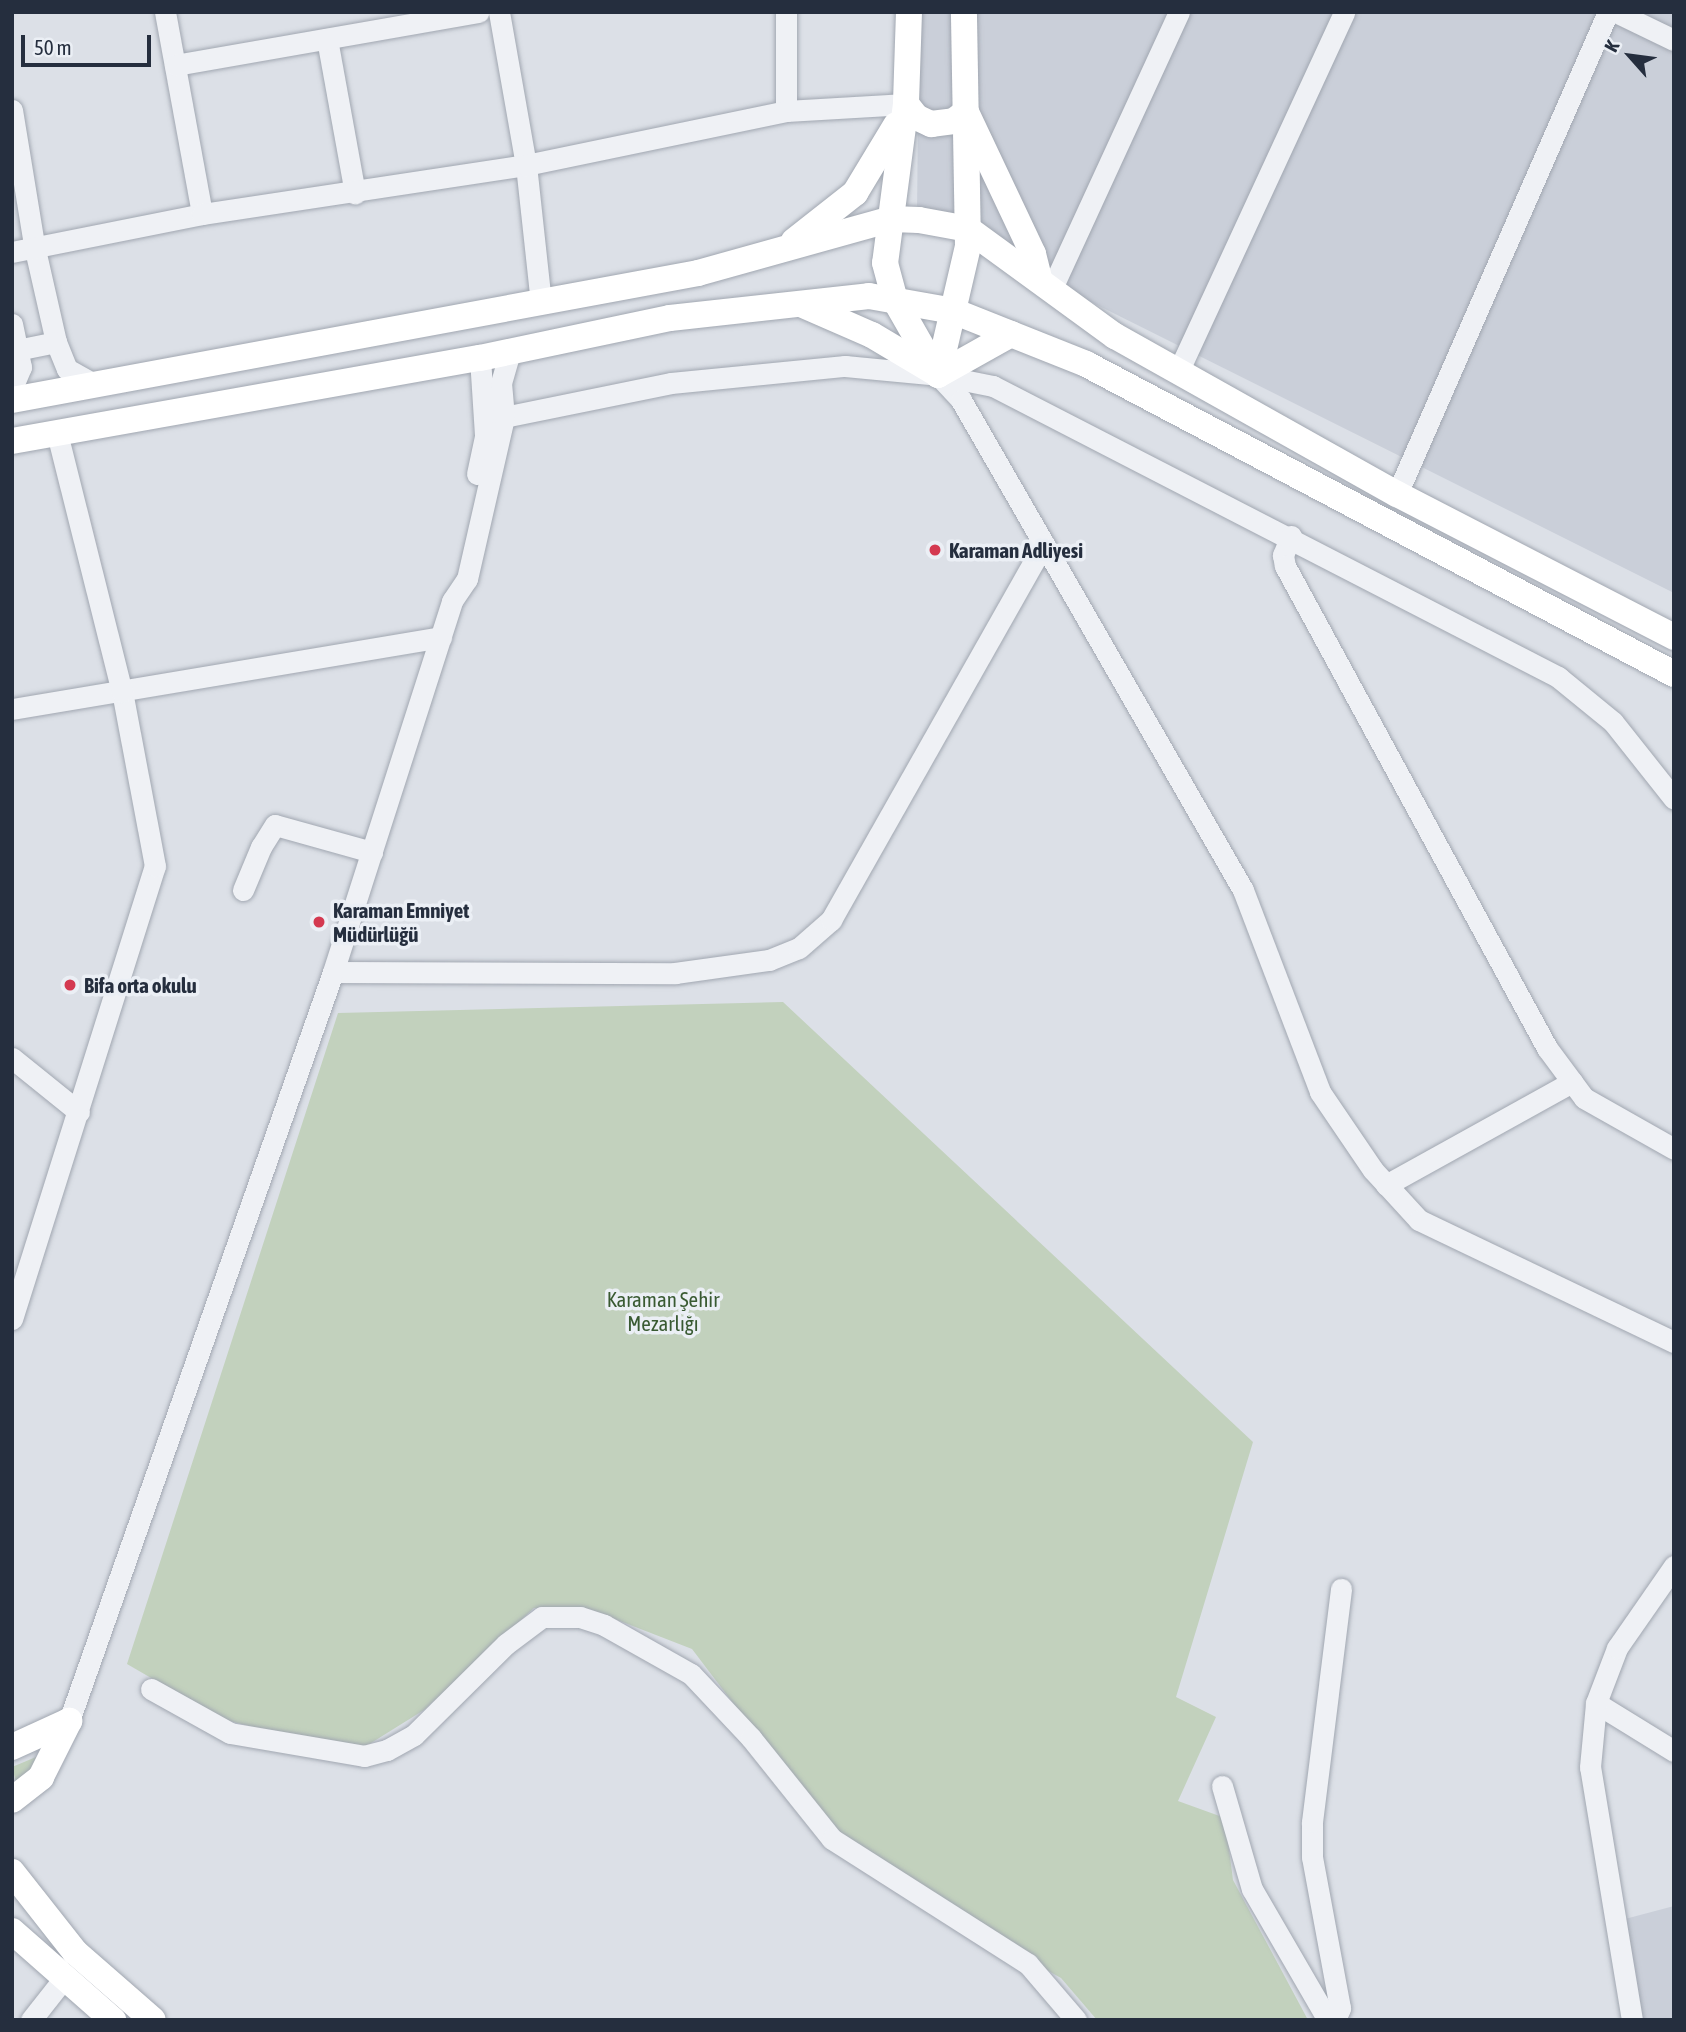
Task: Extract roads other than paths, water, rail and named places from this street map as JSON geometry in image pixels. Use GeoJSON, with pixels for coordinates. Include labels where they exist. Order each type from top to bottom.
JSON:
{"type":"FeatureCollection","features":[{"type":"Feature","properties":{"kind":"main road"},"geometry":{"type":"LineString","coordinates":[[909,12],[906,104],[885,263],[895,300],[938,375]]}},
{"type":"Feature","properties":{"kind":"main road"},"geometry":{"type":"LineString","coordinates":[[938,375],[965,265],[968,229],[964,12]]}},
{"type":"Feature","properties":{"kind":"main road"},"geometry":{"type":"LineString","coordinates":[[906,104],[916,117],[931,124],[947,124],[966,112]]}},
{"type":"Feature","properties":{"kind":"main road"},"geometry":{"type":"LineString","coordinates":[[775,254],[855,192],[886,147],[906,104]]}},
{"type":"Feature","properties":{"kind":"main road"},"geometry":{"type":"LineString","coordinates":[[966,112],[1045,283]]}},
{"type":"Feature","properties":{"kind":"main road"},"geometry":{"type":"LineString","coordinates":[[12,400],[90,382],[541,303],[775,254],[891,219],[968,229],[1115,336],[1397,494],[1674,636]]}},
{"type":"Feature","properties":{"kind":"main road"},"geometry":{"type":"LineString","coordinates":[[12,441],[480,358],[670,318],[869,296],[953,311],[1086,364],[1674,674]]}},
{"type":"Feature","properties":{"kind":"main road"},"geometry":{"type":"LineString","coordinates":[[798,302],[872,335],[938,375]]}},
{"type":"Feature","properties":{"kind":"main road"},"geometry":{"type":"LineString","coordinates":[[938,375],[1011,334]]}},
{"type":"Feature","properties":{"kind":"main road"},"geometry":{"type":"LineString","coordinates":[[12,1747],[69,1721]]}},
{"type":"Feature","properties":{"kind":"main road"},"geometry":{"type":"LineString","coordinates":[[12,1800],[41,1777],[69,1721]]}},
{"type":"Feature","properties":{"kind":"main road"},"geometry":{"type":"LineString","coordinates":[[12,1872],[75,1952],[153,2020]]}},
{"type":"Feature","properties":{"kind":"main road"},"geometry":{"type":"LineString","coordinates":[[12,1931],[113,2020]]}},
{"type":"Feature","properties":{"kind":"street"},"geometry":{"type":"LineString","coordinates":[[165,12],[202,214]]}},
{"type":"Feature","properties":{"kind":"street"},"geometry":{"type":"LineString","coordinates":[[175,65],[478,12]]}},
{"type":"Feature","properties":{"kind":"street"},"geometry":{"type":"LineString","coordinates":[[499,12],[526,165],[541,303]]}},
{"type":"Feature","properties":{"kind":"street"},"geometry":{"type":"LineString","coordinates":[[786,12],[786,111]]}},
{"type":"Feature","properties":{"kind":"street"},"geometry":{"type":"LineString","coordinates":[[1045,283],[1179,12]]}},
{"type":"Feature","properties":{"kind":"street"},"geometry":{"type":"LineString","coordinates":[[1178,372],[1344,12]]}},
{"type":"Feature","properties":{"kind":"street"},"geometry":{"type":"LineString","coordinates":[[1397,494],[1608,12]]}},
{"type":"Feature","properties":{"kind":"street"},"geometry":{"type":"LineString","coordinates":[[1616,12],[1674,40]]}},
{"type":"Feature","properties":{"kind":"street"},"geometry":{"type":"LineString","coordinates":[[327,39],[355,193]]}},
{"type":"Feature","properties":{"kind":"street"},"geometry":{"type":"LineString","coordinates":[[12,252],[34,245],[202,214],[355,193],[526,165],[786,111],[906,104]]}},
{"type":"Feature","properties":{"kind":"street"},"geometry":{"type":"LineString","coordinates":[[12,110],[34,245],[57,342],[67,369],[90,382]]}},
{"type":"Feature","properties":{"kind":"street"},"geometry":{"type":"LineString","coordinates":[[12,324],[15,351],[21,368],[12,388]]}},
{"type":"Feature","properties":{"kind":"street"},"geometry":{"type":"LineString","coordinates":[[15,351],[57,342]]}},
{"type":"Feature","properties":{"kind":"street"},"geometry":{"type":"LineString","coordinates":[[452,601],[467,579],[504,417],[501,383],[510,352]]}},
{"type":"Feature","properties":{"kind":"street"},"geometry":{"type":"LineString","coordinates":[[69,1721],[333,972],[452,601],[485,435],[480,358]]}},
{"type":"Feature","properties":{"kind":"street"},"geometry":{"type":"LineString","coordinates":[[504,417],[671,383],[835,367],[938,375],[993,386],[1291,536],[1558,677],[1613,722],[1674,800]]}},
{"type":"Feature","properties":{"kind":"street"},"geometry":{"type":"LineString","coordinates":[[938,375],[961,400],[1243,890],[1320,1092],[1386,1185],[1419,1220],[1674,1342]]}},
{"type":"Feature","properties":{"kind":"street"},"geometry":{"type":"LineString","coordinates":[[12,1319],[155,866],[122,691],[57,434]]}},
{"type":"Feature","properties":{"kind":"street"},"geometry":{"type":"LineString","coordinates":[[1291,536],[1283,555],[1285,566],[1547,1048],[1584,1098],[1674,1149]]}},
{"type":"Feature","properties":{"kind":"street"},"geometry":{"type":"LineString","coordinates":[[333,972],[676,973],[769,960],[799,948],[831,920],[1044,544]]}},
{"type":"Feature","properties":{"kind":"street"},"geometry":{"type":"LineString","coordinates":[[12,709],[441,637]]}},
{"type":"Feature","properties":{"kind":"street"},"geometry":{"type":"LineString","coordinates":[[243,890],[275,825],[372,852]]}},
{"type":"Feature","properties":{"kind":"street"},"geometry":{"type":"LineString","coordinates":[[12,1058],[79,1112]]}},
{"type":"Feature","properties":{"kind":"street"},"geometry":{"type":"LineString","coordinates":[[1386,1185],[1572,1082]]}},
{"type":"Feature","properties":{"kind":"street"},"geometry":{"type":"LineString","coordinates":[[1632,2020],[1590,1767],[1596,1703],[1617,1648],[1674,1566]]}},
{"type":"Feature","properties":{"kind":"street"},"geometry":{"type":"LineString","coordinates":[[1335,2020],[1340,2008],[1312,1857],[1312,1822],[1341,1589]]}},
{"type":"Feature","properties":{"kind":"street"},"geometry":{"type":"LineString","coordinates":[[151,1689],[230,1733],[364,1756],[414,1735],[506,1644],[542,1617],[580,1618],[604,1625],[691,1674],[751,1738],[832,1839],[1028,1964],[1076,2020]]}},
{"type":"Feature","properties":{"kind":"street"},"geometry":{"type":"LineString","coordinates":[[1596,1703],[1674,1751]]}},
{"type":"Feature","properties":{"kind":"street"},"geometry":{"type":"LineString","coordinates":[[1222,1786],[1252,1889],[1328,2020]]}},
{"type":"Feature","properties":{"kind":"street"},"geometry":{"type":"LineString","coordinates":[[31,2020],[65,1977]]}},
{"type":"Feature","properties":{"kind":"place","name":"Karaman Adliyesi"},"geometry":{"type":"Point","coordinates":[935,550]}},
{"type":"Feature","properties":{"kind":"place","name":"Karaman Emniyet Müdürlüğü"},"geometry":{"type":"Point","coordinates":[319,922]}},
{"type":"Feature","properties":{"kind":"place","name":"Bifa orta okulu"},"geometry":{"type":"Point","coordinates":[70,985]}},
{"type":"Feature","properties":{"kind":"park label","name":"Karaman Şehir Mezarlığı"},"geometry":{"type":"Point","coordinates":[663,1311]}}]}
